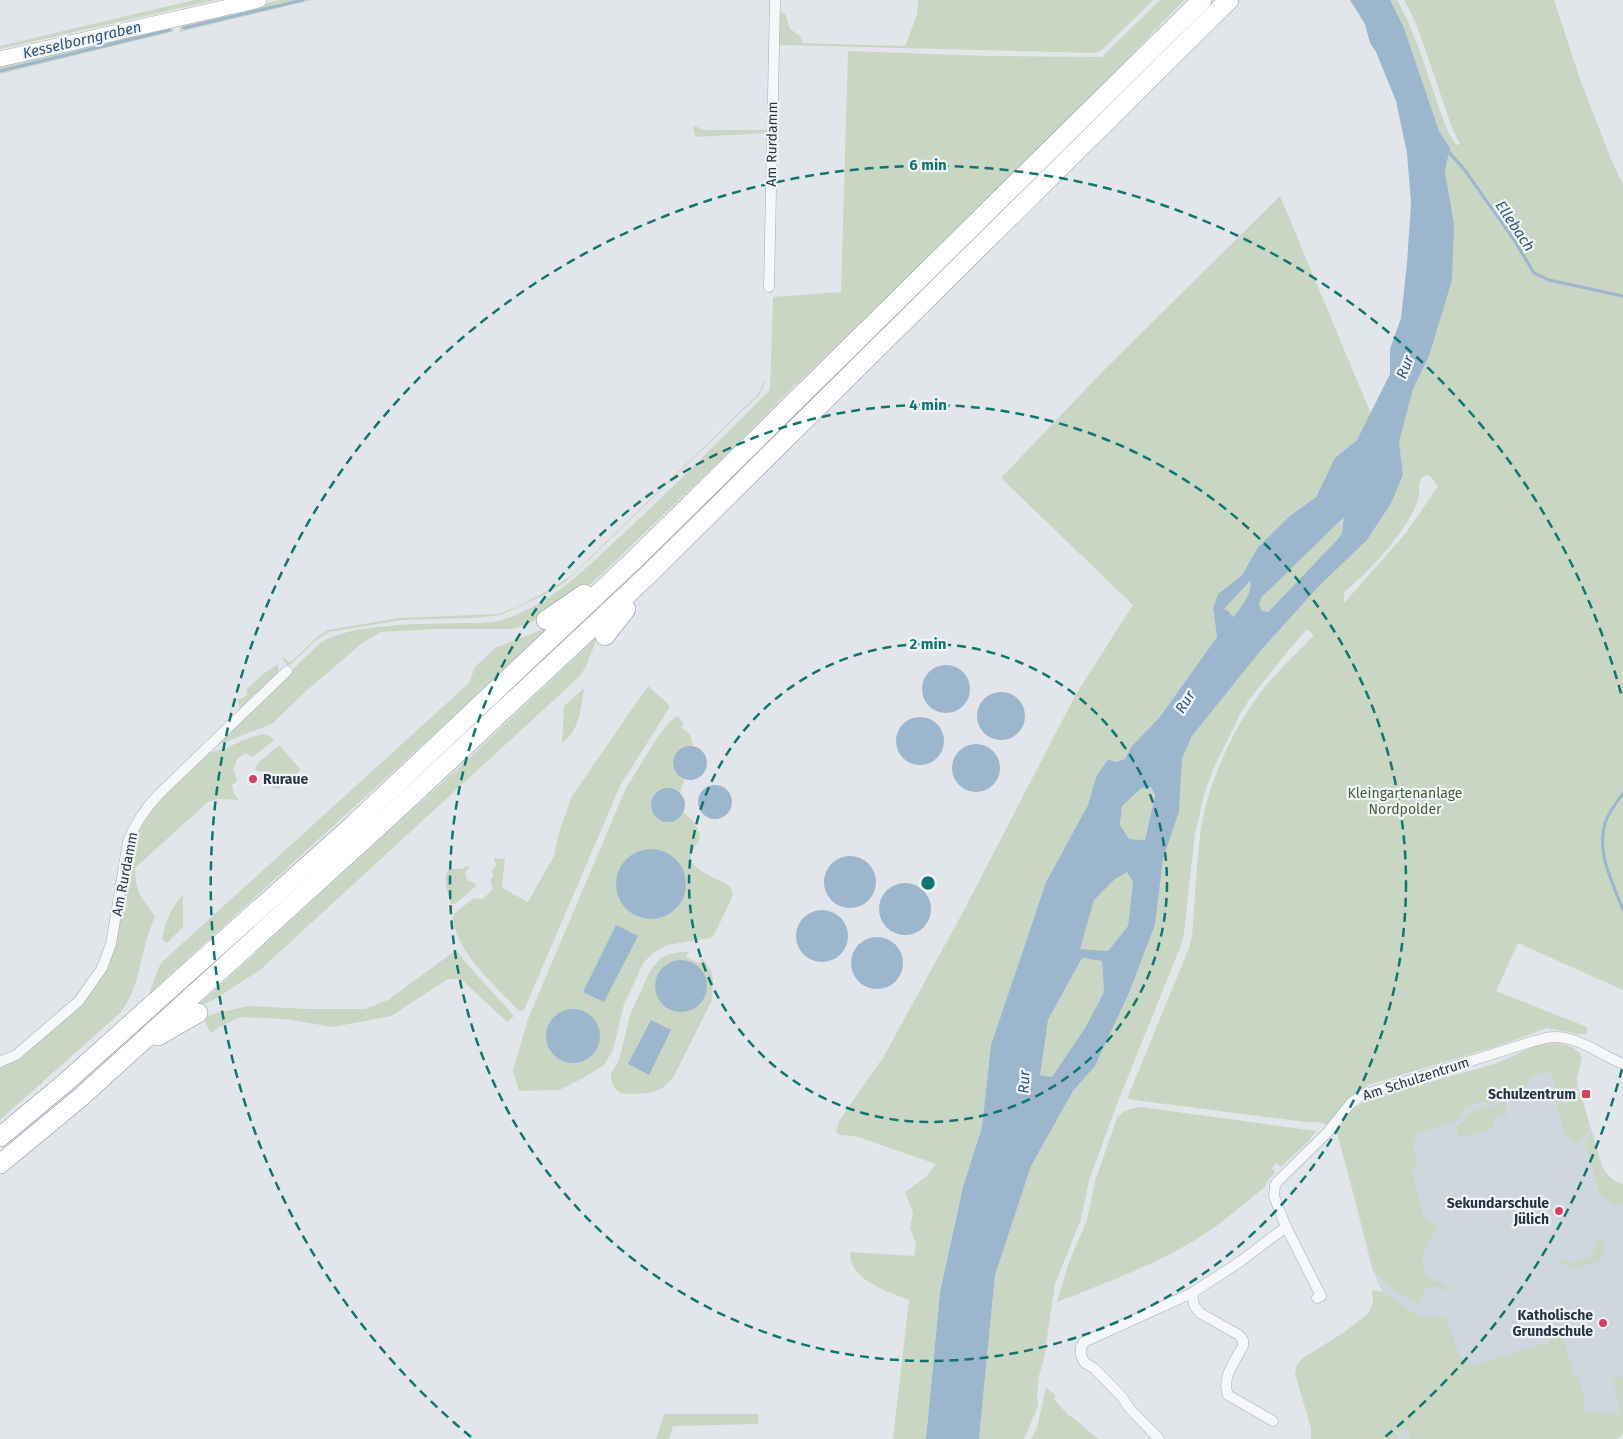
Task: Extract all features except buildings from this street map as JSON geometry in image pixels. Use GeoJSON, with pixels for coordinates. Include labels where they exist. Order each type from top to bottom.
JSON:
{"type":"FeatureCollection","features":[{"type":"Feature","properties":{"kind":"highway"},"geometry":{"type":"LineString","coordinates":[[0,1164],[81,1097],[391,815],[649,574],[1229,0]]}},
{"type":"Feature","properties":{"kind":"highway"},"geometry":{"type":"LineString","coordinates":[[0,1137],[66,1082],[354,825],[636,558],[1198,4]]}},
{"type":"Feature","properties":{"kind":"highway"},"geometry":{"type":"LineString","coordinates":[[605,636],[628,606],[696,528]]}},
{"type":"Feature","properties":{"kind":"highway"},"geometry":{"type":"LineString","coordinates":[[546,620],[636,558]]}},
{"type":"Feature","properties":{"kind":"highway"},"geometry":{"type":"LineString","coordinates":[[66,1082],[140,998]]}},
{"type":"Feature","properties":{"kind":"highway"},"geometry":{"type":"LineString","coordinates":[[131,1051],[198,1013]]}},
{"type":"Feature","properties":{"kind":"street"},"geometry":{"type":"LineString","coordinates":[[0,59],[259,0]]}},
{"type":"Feature","properties":{"kind":"street","name":"Am Rurdamm"},"geometry":{"type":"LineString","coordinates":[[769,287],[775,0]]}},
{"type":"Feature","properties":{"kind":"street","name":"Am Rurdamm"},"geometry":{"type":"LineString","coordinates":[[0,1062],[16,1055],[79,1001],[102,968],[111,944],[128,842],[141,814],[158,795],[287,671]]}},
{"type":"Feature","properties":{"kind":"street","name":"Am Schulzentrum"},"geometry":{"type":"LineString","coordinates":[[1317,1298],[1321,1296],[1286,1227],[1274,1196],[1275,1185],[1327,1133],[1350,1104],[1360,1096],[1552,1037],[1567,1038],[1623,1064]]}},
{"type":"Feature","properties":{"kind":"street"},"geometry":{"type":"LineString","coordinates":[[1159,1439],[1130,1409],[1122,1397],[1094,1369],[1084,1362],[1081,1355],[1081,1347],[1088,1339],[1192,1293],[1241,1261],[1286,1227]]}},
{"type":"Feature","properties":{"kind":"street"},"geometry":{"type":"LineString","coordinates":[[1192,1293],[1194,1305],[1200,1313],[1239,1335],[1243,1340],[1243,1346],[1226,1379],[1225,1388],[1228,1395],[1273,1421]]}},
{"type":"Feature","properties":{"kind":"shaded area"},"geometry":{"type":"Polygon","coordinates":[[[1550,1043],[1567,1045],[1578,1051],[1582,1057],[1577,1083],[1604,1171],[1612,1180],[1623,1184],[1623,1433],[1617,1439],[1327,1439],[1354,1342],[1384,1296],[1372,1269],[1357,1208],[1350,1114],[1372,1098],[1495,1064],[1535,1046],[1550,1043]]]}},
{"type":"Feature","properties":{"kind":"green space"},"geometry":{"type":"Polygon","coordinates":[[[194,0],[216,0],[0,49],[0,46],[194,0]]]}},
{"type":"Feature","properties":{"kind":"green space"},"geometry":{"type":"Polygon","coordinates":[[[280,0],[312,0],[180,32],[180,27],[183,23],[280,0]]]}},
{"type":"Feature","properties":{"kind":"green space"},"geometry":{"type":"Polygon","coordinates":[[[918,0],[1153,0],[1102,50],[1095,53],[781,45],[778,42],[778,12],[785,13],[790,29],[800,36],[803,43],[905,46],[917,15],[918,0]]]}},
{"type":"Feature","properties":{"kind":"green space"},"geometry":{"type":"Polygon","coordinates":[[[1160,0],[1184,0],[1116,71],[913,273],[601,575],[575,597],[526,625],[511,629],[436,629],[381,632],[362,643],[305,692],[272,724],[222,743],[218,742],[320,643],[333,636],[368,628],[388,626],[497,621],[537,605],[568,584],[643,516],[770,390],[773,297],[841,292],[848,51],[989,56],[1102,57],[1160,0]]]}},
{"type":"Feature","properties":{"kind":"green space","name":"Kleingartenanlage Nordpolder"},"geometry":{"type":"Polygon","coordinates":[[[1389,0],[1397,0],[1409,23],[1444,122],[1456,145],[1460,144],[1452,128],[1414,19],[1404,0],[1554,0],[1580,79],[1623,185],[1623,990],[1518,943],[1496,991],[1587,1027],[1587,1034],[1547,1028],[1504,1044],[1368,1085],[1330,1125],[1127,1099],[1189,948],[1192,935],[1200,836],[1212,784],[1227,749],[1244,717],[1267,685],[1314,635],[1307,629],[1249,700],[1240,714],[1205,791],[1195,834],[1181,945],[1115,1109],[1089,1181],[1081,1219],[1055,1284],[1044,1358],[1039,1376],[1038,1406],[1024,1439],[979,1439],[995,1275],[1031,1166],[1073,1091],[1095,1066],[1129,993],[1155,925],[1163,859],[1179,812],[1182,759],[1192,736],[1262,649],[1318,587],[1367,540],[1403,475],[1399,442],[1413,389],[1429,356],[1454,224],[1445,171],[1450,148],[1439,131],[1404,28],[1389,0]],[[1429,475],[1422,477],[1417,503],[1403,528],[1375,563],[1344,592],[1344,603],[1406,533],[1438,486],[1429,475]]]}},
{"type":"Feature","properties":{"kind":"green space"},"geometry":{"type":"Polygon","coordinates":[[[169,26],[175,31],[0,74],[0,64],[169,26]]]}},
{"type":"Feature","properties":{"kind":"green space"},"geometry":{"type":"Polygon","coordinates":[[[693,125],[703,130],[769,130],[769,133],[695,137],[693,125]]]}},
{"type":"Feature","properties":{"kind":"green space"},"geometry":{"type":"Polygon","coordinates":[[[1280,196],[1371,414],[1357,440],[1335,458],[1316,497],[1291,515],[1258,547],[1242,575],[1218,594],[1213,608],[1217,637],[1159,718],[1131,747],[1125,759],[1115,762],[1108,759],[1096,777],[1088,805],[1046,882],[991,1045],[982,1127],[963,1187],[940,1292],[926,1439],[893,1439],[909,1300],[881,1289],[863,1278],[852,1262],[850,1252],[914,1256],[916,1243],[910,1228],[913,1213],[905,1192],[927,1176],[936,1164],[855,1136],[840,1135],[836,1132],[839,1121],[884,1056],[963,912],[1076,694],[1133,605],[1001,478],[1105,369],[1280,196]]]}},
{"type":"Feature","properties":{"kind":"green space"},"geometry":{"type":"Polygon","coordinates":[[[765,379],[759,395],[571,577],[542,596],[501,615],[473,618],[401,620],[329,632],[314,642],[290,665],[288,666],[283,660],[282,656],[290,663],[317,637],[328,630],[399,618],[498,614],[517,607],[547,591],[571,576],[758,394],[765,379]]]}},
{"type":"Feature","properties":{"kind":"green space"},"geometry":{"type":"Polygon","coordinates":[[[1345,516],[1342,533],[1337,540],[1268,612],[1261,610],[1259,605],[1261,598],[1345,516]]]}},
{"type":"Feature","properties":{"kind":"green space"},"geometry":{"type":"Polygon","coordinates":[[[1250,580],[1248,595],[1243,605],[1233,617],[1223,609],[1250,580]]]}},
{"type":"Feature","properties":{"kind":"green space"},"geometry":{"type":"Polygon","coordinates":[[[549,627],[149,994],[162,962],[469,683],[475,667],[495,648],[549,627]]]}},
{"type":"Feature","properties":{"kind":"green space"},"geometry":{"type":"Polygon","coordinates":[[[598,636],[580,676],[260,970],[215,999],[195,1008],[466,761],[598,636]]]}},
{"type":"Feature","properties":{"kind":"green space"},"geometry":{"type":"Polygon","coordinates":[[[278,664],[278,673],[271,683],[141,810],[126,845],[106,953],[92,980],[69,1007],[42,1033],[0,1060],[0,1058],[44,1028],[72,1001],[95,972],[108,939],[125,840],[131,824],[142,805],[240,712],[238,700],[248,695],[246,690],[263,674],[278,664]]]}},
{"type":"Feature","properties":{"kind":"green space"},"geometry":{"type":"Polygon","coordinates":[[[648,686],[670,707],[621,784],[524,1010],[519,1011],[469,956],[455,930],[453,917],[456,912],[474,898],[483,899],[493,889],[490,880],[493,877],[492,871],[496,866],[494,858],[505,859],[502,888],[528,902],[554,856],[559,832],[572,796],[648,686]]]}},
{"type":"Feature","properties":{"kind":"green space"},"geometry":{"type":"Polygon","coordinates":[[[584,688],[579,718],[573,732],[562,743],[564,706],[584,688]]]}},
{"type":"Feature","properties":{"kind":"green space"},"geometry":{"type":"Polygon","coordinates":[[[677,716],[684,723],[681,727],[690,734],[693,746],[683,748],[674,758],[673,763],[676,773],[684,781],[680,792],[672,788],[662,789],[681,816],[684,813],[687,815],[699,831],[700,839],[692,853],[692,862],[701,871],[730,886],[733,895],[731,900],[714,935],[710,938],[667,945],[654,952],[644,962],[624,1004],[613,1050],[604,1065],[559,1090],[519,1091],[513,1071],[528,1019],[626,788],[657,738],[669,722],[677,716]]]}},
{"type":"Feature","properties":{"kind":"green space"},"geometry":{"type":"Polygon","coordinates":[[[263,734],[270,736],[274,740],[253,757],[245,753],[236,760],[233,768],[237,781],[232,785],[234,794],[239,800],[218,799],[208,802],[136,867],[137,888],[142,899],[155,916],[137,979],[126,1005],[120,1013],[0,1120],[0,1068],[15,1059],[97,981],[128,855],[142,817],[205,753],[220,750],[263,734]]]}},
{"type":"Feature","properties":{"kind":"green space"},"geometry":{"type":"Polygon","coordinates":[[[280,746],[301,770],[278,789],[261,784],[264,780],[263,772],[255,770],[258,763],[280,746]]]}},
{"type":"Feature","properties":{"kind":"green space"},"geometry":{"type":"Polygon","coordinates":[[[1151,787],[1155,795],[1145,840],[1129,839],[1120,825],[1122,806],[1143,788],[1151,787]]]}},
{"type":"Feature","properties":{"kind":"green space"},"geometry":{"type":"Polygon","coordinates":[[[466,866],[470,867],[465,872],[467,880],[475,883],[476,886],[455,904],[451,904],[446,886],[447,873],[449,869],[463,869],[466,866]]]}},
{"type":"Feature","properties":{"kind":"green space"},"geometry":{"type":"Polygon","coordinates":[[[1127,872],[1133,882],[1128,926],[1108,951],[1080,949],[1094,900],[1114,880],[1127,872]]]}},
{"type":"Feature","properties":{"kind":"green space"},"geometry":{"type":"Polygon","coordinates":[[[183,894],[183,927],[167,943],[162,940],[165,927],[175,904],[183,894]]]}},
{"type":"Feature","properties":{"kind":"green space"},"geometry":{"type":"Polygon","coordinates":[[[456,950],[514,1016],[507,1022],[461,979],[448,979],[391,1016],[333,1027],[285,1019],[241,1017],[211,1033],[203,1018],[216,1013],[249,1006],[365,1009],[388,1000],[456,950]]]}},
{"type":"Feature","properties":{"kind":"green space"},"geometry":{"type":"Polygon","coordinates":[[[689,952],[686,957],[699,963],[702,958],[711,970],[713,982],[712,1000],[674,1076],[666,1086],[659,1090],[645,1093],[628,1094],[619,1092],[613,1084],[611,1074],[619,1060],[630,1015],[651,969],[661,958],[667,955],[689,952]],[[692,963],[655,981],[655,989],[658,996],[667,1007],[673,1010],[688,1010],[696,1007],[706,984],[702,972],[692,963]]]}},
{"type":"Feature","properties":{"kind":"green space"},"geometry":{"type":"Polygon","coordinates":[[[1082,958],[1102,961],[1104,992],[1085,1028],[1052,1077],[1039,1075],[1048,1020],[1082,958]]]}},
{"type":"Feature","properties":{"kind":"green space"},"geometry":{"type":"Polygon","coordinates":[[[1559,1043],[1573,1048],[1582,1057],[1577,1083],[1574,1084],[1577,1093],[1580,1092],[1589,1123],[1586,1124],[1588,1133],[1579,1144],[1565,1136],[1553,1091],[1556,1088],[1551,1072],[1531,1076],[1524,1090],[1504,1099],[1487,1104],[1483,1101],[1466,1106],[1457,1121],[1418,1133],[1413,1144],[1417,1162],[1412,1173],[1424,1217],[1438,1226],[1422,1256],[1426,1275],[1452,1289],[1446,1291],[1436,1286],[1426,1289],[1419,1304],[1388,1286],[1374,1270],[1337,1133],[1344,1121],[1355,1108],[1372,1098],[1495,1064],[1535,1046],[1559,1043]]]}},
{"type":"Feature","properties":{"kind":"green space"},"geometry":{"type":"Polygon","coordinates":[[[1504,1102],[1508,1114],[1492,1118],[1495,1128],[1459,1138],[1456,1127],[1471,1112],[1504,1102]]]}},
{"type":"Feature","properties":{"kind":"green space"},"geometry":{"type":"Polygon","coordinates":[[[1141,1107],[1316,1131],[1309,1141],[1281,1167],[1277,1163],[1272,1168],[1275,1172],[1266,1183],[1266,1186],[1205,1234],[1152,1263],[1057,1302],[1069,1262],[1087,1220],[1095,1181],[1117,1118],[1128,1110],[1141,1107]]]}},
{"type":"Feature","properties":{"kind":"green space"},"geometry":{"type":"Polygon","coordinates":[[[1592,1133],[1604,1170],[1609,1176],[1623,1184],[1623,1203],[1615,1205],[1600,1196],[1587,1148],[1584,1146],[1592,1133]]]}},
{"type":"Feature","properties":{"kind":"green space"},"geometry":{"type":"Polygon","coordinates":[[[1601,1238],[1605,1249],[1598,1262],[1572,1269],[1560,1261],[1562,1258],[1571,1263],[1591,1257],[1597,1246],[1595,1240],[1601,1238]]]}},
{"type":"Feature","properties":{"kind":"green space"},"geometry":{"type":"Polygon","coordinates":[[[1372,1290],[1385,1293],[1418,1314],[1439,1316],[1446,1319],[1461,1359],[1474,1365],[1544,1343],[1546,1346],[1556,1331],[1561,1329],[1574,1375],[1578,1377],[1586,1404],[1583,1405],[1585,1412],[1621,1414],[1613,1379],[1623,1376],[1623,1433],[1617,1439],[1411,1439],[1408,1429],[1396,1432],[1398,1439],[1311,1439],[1311,1428],[1295,1374],[1297,1365],[1303,1358],[1343,1333],[1368,1314],[1373,1302],[1372,1290]]]}},
{"type":"Feature","properties":{"kind":"green space"},"geometry":{"type":"Polygon","coordinates":[[[1046,1387],[1055,1395],[1054,1399],[1070,1417],[1098,1439],[1031,1439],[1037,1428],[1046,1387]]]}},
{"type":"Feature","properties":{"kind":"green space"},"geometry":{"type":"Polygon","coordinates":[[[664,1414],[759,1414],[758,1424],[673,1426],[669,1439],[656,1439],[664,1414]]]}},
{"type":"Feature","properties":{"kind":"water","name":"Rur"},"geometry":{"type":"Polygon","coordinates":[[[1350,0],[1390,0],[1404,28],[1439,131],[1450,148],[1445,171],[1454,224],[1452,280],[1429,356],[1413,389],[1399,442],[1403,475],[1391,503],[1367,540],[1318,587],[1262,649],[1192,736],[1182,759],[1179,812],[1163,859],[1155,925],[1129,993],[1095,1066],[1073,1091],[1031,1166],[995,1275],[979,1439],[926,1439],[940,1292],[963,1187],[982,1127],[991,1045],[1046,882],[1088,805],[1096,777],[1108,759],[1115,762],[1125,759],[1131,747],[1159,718],[1217,637],[1213,608],[1218,594],[1242,575],[1258,547],[1291,515],[1316,497],[1335,458],[1357,440],[1390,374],[1390,349],[1401,318],[1411,203],[1407,153],[1396,101],[1376,52],[1370,43],[1365,24],[1350,0]],[[1344,517],[1261,598],[1259,605],[1261,610],[1268,612],[1337,540],[1342,533],[1344,517]],[[1250,581],[1224,609],[1233,617],[1243,605],[1248,595],[1250,581]],[[1151,787],[1142,788],[1122,806],[1120,825],[1129,839],[1145,840],[1155,795],[1151,787]],[[1127,872],[1114,880],[1094,900],[1080,949],[1108,951],[1128,926],[1133,882],[1127,872]],[[1082,958],[1048,1020],[1040,1075],[1052,1077],[1085,1028],[1104,992],[1102,961],[1082,958]]]}},
{"type":"Feature","properties":{"kind":"water"},"geometry":{"type":"Polygon","coordinates":[[[946,665],[955,667],[963,672],[968,680],[970,689],[968,698],[963,706],[955,711],[946,713],[937,711],[929,706],[924,698],[922,689],[924,680],[929,672],[937,667],[946,665]]]}},
{"type":"Feature","properties":{"kind":"water"},"geometry":{"type":"Polygon","coordinates":[[[1001,692],[1010,694],[1018,699],[1023,707],[1025,716],[1023,725],[1018,733],[1010,738],[1001,740],[992,738],[984,733],[979,725],[977,716],[979,707],[984,699],[992,694],[1001,692]]]}},
{"type":"Feature","properties":{"kind":"water"},"geometry":{"type":"Polygon","coordinates":[[[920,717],[929,719],[937,724],[942,732],[944,741],[942,750],[937,758],[929,763],[920,765],[911,763],[903,758],[898,750],[896,741],[898,732],[903,724],[911,719],[920,717]]]}},
{"type":"Feature","properties":{"kind":"water"},"geometry":{"type":"Polygon","coordinates":[[[976,744],[985,746],[993,751],[998,759],[1000,768],[998,777],[993,785],[985,790],[976,792],[967,790],[959,785],[954,777],[952,768],[954,759],[959,751],[967,746],[976,744]]]}},
{"type":"Feature","properties":{"kind":"water"},"geometry":{"type":"Polygon","coordinates":[[[690,746],[702,751],[707,763],[702,775],[690,780],[678,775],[673,763],[678,751],[690,746]]]}},
{"type":"Feature","properties":{"kind":"water"},"geometry":{"type":"Polygon","coordinates":[[[715,785],[727,790],[732,802],[727,814],[715,819],[703,814],[698,802],[703,790],[715,785]]]}},
{"type":"Feature","properties":{"kind":"water"},"geometry":{"type":"Polygon","coordinates":[[[668,788],[680,793],[685,805],[680,817],[668,822],[656,817],[651,805],[656,793],[668,788]]]}},
{"type":"Feature","properties":{"kind":"water"},"geometry":{"type":"Polygon","coordinates":[[[651,849],[664,852],[676,859],[683,871],[686,884],[683,897],[676,909],[664,916],[651,919],[638,916],[626,909],[619,897],[616,884],[619,871],[626,859],[638,852],[651,849]]]}},
{"type":"Feature","properties":{"kind":"water"},"geometry":{"type":"Polygon","coordinates":[[[850,856],[860,858],[868,864],[874,872],[876,882],[874,892],[868,900],[860,906],[850,908],[840,906],[832,900],[826,892],[824,882],[826,872],[832,864],[840,858],[850,856]]]}},
{"type":"Feature","properties":{"kind":"water"},"geometry":{"type":"Polygon","coordinates":[[[905,883],[915,885],[923,891],[929,899],[931,909],[929,919],[923,927],[915,933],[905,935],[895,933],[887,927],[881,919],[879,909],[881,899],[887,891],[895,885],[905,883]]]}},
{"type":"Feature","properties":{"kind":"water"},"geometry":{"type":"Polygon","coordinates":[[[822,910],[832,912],[840,918],[846,926],[848,936],[846,946],[840,954],[832,960],[822,962],[812,960],[804,954],[798,946],[796,936],[798,926],[804,918],[812,912],[822,910]]]}},
{"type":"Feature","properties":{"kind":"water"},"geometry":{"type":"Polygon","coordinates":[[[616,925],[638,936],[604,1002],[583,992],[616,925]]]}},
{"type":"Feature","properties":{"kind":"water"},"geometry":{"type":"Polygon","coordinates":[[[877,937],[887,939],[895,945],[901,953],[903,963],[901,973],[895,981],[887,987],[877,989],[867,987],[859,981],[853,973],[851,963],[853,953],[859,945],[867,939],[877,937]]]}},
{"type":"Feature","properties":{"kind":"water"},"geometry":{"type":"Polygon","coordinates":[[[681,960],[691,962],[699,968],[705,976],[707,986],[705,996],[699,1004],[691,1010],[681,1012],[671,1010],[663,1004],[657,996],[655,986],[657,976],[663,968],[671,962],[681,960]]]}},
{"type":"Feature","properties":{"kind":"water"},"geometry":{"type":"Polygon","coordinates":[[[568,1009],[578,1009],[588,1013],[596,1021],[600,1036],[596,1051],[588,1059],[578,1063],[568,1063],[558,1059],[550,1051],[546,1041],[546,1031],[550,1021],[558,1013],[568,1009]]]}},
{"type":"Feature","properties":{"kind":"water"},"geometry":{"type":"Polygon","coordinates":[[[651,1020],[671,1030],[649,1075],[628,1064],[651,1020]]]}},
{"type":"Feature","properties":{"kind":"waterway","name":"Kesselborngraben"},"geometry":{"type":"LineString","coordinates":[[184,28],[303,0]]}},
{"type":"Feature","properties":{"kind":"waterway","name":"Kesselborngraben"},"geometry":{"type":"LineString","coordinates":[[0,71],[170,30]]}},
{"type":"Feature","properties":{"kind":"waterway","name":"Ellebach"},"geometry":{"type":"LineString","coordinates":[[1446,149],[1464,169],[1514,240],[1534,273],[1549,280],[1623,296]]}},
{"type":"Feature","properties":{"kind":"waterway","name":"Ellebach"},"geometry":{"type":"LineString","coordinates":[[1623,793],[1606,819],[1603,834],[1604,857],[1623,910]]}},
{"type":"Feature","properties":{"kind":"place","name":"Ruraue"},"geometry":{"type":"Point","coordinates":[253,779]}},
{"type":"Feature","properties":{"kind":"place","name":"Schulzentrum"},"geometry":{"type":"Point","coordinates":[1586,1094]}},
{"type":"Feature","properties":{"kind":"place","name":"Sekundarschule Jülich"},"geometry":{"type":"Point","coordinates":[1559,1211]}},
{"type":"Feature","properties":{"kind":"place","name":"Katholische Grundschule"},"geometry":{"type":"Point","coordinates":[1603,1323]}}]}
